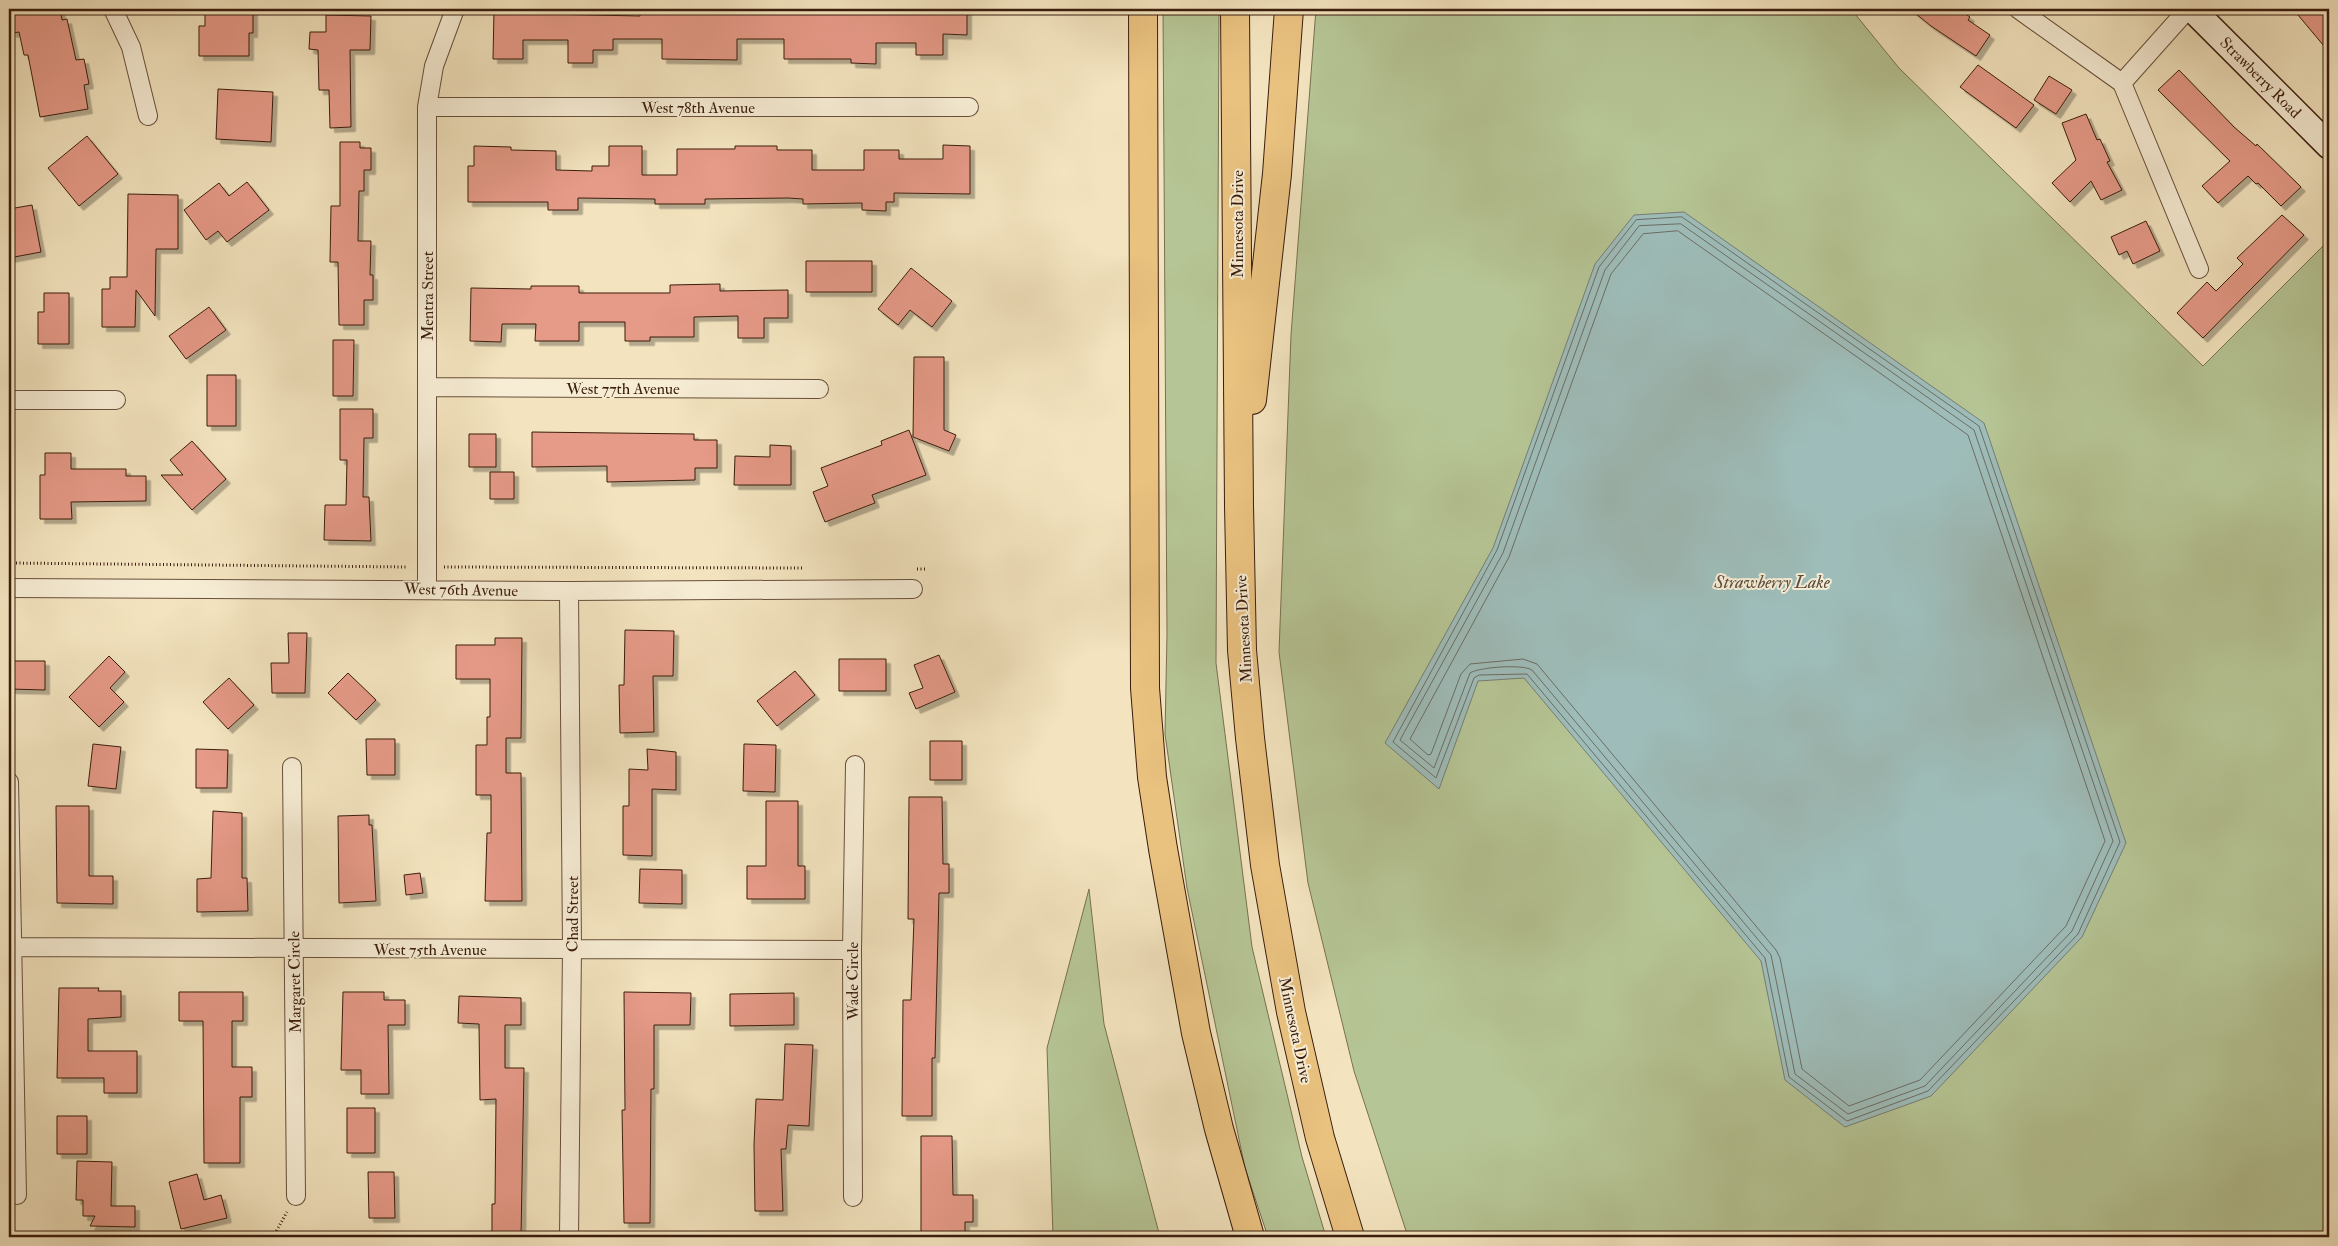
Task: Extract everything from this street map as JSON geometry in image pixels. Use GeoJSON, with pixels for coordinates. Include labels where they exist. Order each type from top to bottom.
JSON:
{"type":"FeatureCollection","features":[{"type":"Feature","properties":{"kind":"highway"},"geometry":{"type":"LineString","coordinates":[[1143,9],[1145,688],[1152,777],[1162,848],[1196,1033],[1219,1130],[1250,1237]]}},
{"type":"Feature","properties":{"kind":"highway","name":"Minnesota Drive"},"geometry":{"type":"LineString","coordinates":[[1235,9],[1238,506],[1242,650],[1265,865],[1291,1012],[1320,1138],[1350,1237]]}},
{"type":"Feature","properties":{"kind":"highway"},"geometry":{"type":"LineString","coordinates":[[1238,506],[1277,174],[1289,9]]}},
{"type":"Feature","properties":{"kind":"street"},"geometry":{"type":"LineString","coordinates":[[112,9],[131,47],[148,116]]}},
{"type":"Feature","properties":{"kind":"street","name":"Mentra Street"},"geometry":{"type":"LineString","coordinates":[[426,588],[427,107],[434,66],[455,9]]}},
{"type":"Feature","properties":{"kind":"street"},"geometry":{"type":"LineString","coordinates":[[2018,9],[2122,84],[2199,269]]}},
{"type":"Feature","properties":{"kind":"street"},"geometry":{"type":"LineString","coordinates":[[2122,84],[2188,9]]}},
{"type":"Feature","properties":{"kind":"street","name":"Strawberry Road"},"geometry":{"type":"LineString","coordinates":[[2192,9],[2329,146]]}},
{"type":"Feature","properties":{"kind":"street","name":"West 78th Avenue"},"geometry":{"type":"LineString","coordinates":[[427,107],[969,107]]}},
{"type":"Feature","properties":{"kind":"street","name":"West 77th Avenue"},"geometry":{"type":"LineString","coordinates":[[427,387],[819,389]]}},
{"type":"Feature","properties":{"kind":"street"},"geometry":{"type":"LineString","coordinates":[[9,400],[116,400]]}},
{"type":"Feature","properties":{"kind":"street","name":"West 76th Avenue"},"geometry":{"type":"LineString","coordinates":[[9,588],[426,588],[569,591],[912,589]]}},
{"type":"Feature","properties":{"kind":"street","name":"Chad Street"},"geometry":{"type":"LineString","coordinates":[[569,591],[572,948],[569,1237]]}},
{"type":"Feature","properties":{"kind":"street","name":"Wade Circle"},"geometry":{"type":"LineString","coordinates":[[853,1197],[852,950],[854,765]]}},
{"type":"Feature","properties":{"kind":"street","name":"Margaret Circle"},"geometry":{"type":"LineString","coordinates":[[292,767],[296,1196]]}},
{"type":"Feature","properties":{"kind":"street"},"geometry":{"type":"LineString","coordinates":[[9,782],[17,1196]]}},
{"type":"Feature","properties":{"kind":"street","name":"West 75th Avenue"},"geometry":{"type":"LineString","coordinates":[[11,947],[852,950]]}},
{"type":"Feature","properties":{"kind":"path"},"geometry":{"type":"LineString","coordinates":[[9,563],[806,568]]}},
{"type":"Feature","properties":{"kind":"path"},"geometry":{"type":"LineString","coordinates":[[916,569],[926,569]]}},
{"type":"Feature","properties":{"kind":"path"},"geometry":{"type":"LineString","coordinates":[[273,1237],[296,1196]]}},
{"type":"Feature","properties":{"kind":"green space"},"geometry":{"type":"Polygon","coordinates":[[[1163,9],[1219,9],[1216,663],[1252,947],[1302,1157],[1326,1237],[1268,1237],[1245,1168],[1187,888],[1165,734],[1167,634],[1163,9]]]}},
{"type":"Feature","properties":{"kind":"green space"},"geometry":{"type":"Polygon","coordinates":[[[1316,9],[1851,9],[1899,68],[2203,366],[2329,240],[2329,1237],[1408,1237],[1354,1071],[1308,883],[1279,652],[1291,335],[1316,9]]]}},
{"type":"Feature","properties":{"kind":"green space"},"geometry":{"type":"Polygon","coordinates":[[[1089,889],[1104,1024],[1160,1237],[1053,1237],[1047,1048],[1089,889]]]}},
{"type":"Feature","properties":{"kind":"water","name":"Strawberry Lake"},"geometry":{"type":"Polygon","coordinates":[[[1684,212],[1984,423],[2126,843],[2082,937],[1931,1096],[1845,1127],[1785,1080],[1761,961],[1524,678],[1478,681],[1439,789],[1385,743],[1493,548],[1595,264],[1634,215],[1684,212]]]}},
{"type":"Feature","properties":{"kind":"building"},"geometry":{"type":"Polygon","coordinates":[[[9,9],[60,9],[62,20],[67,19],[76,60],[84,59],[89,84],[84,85],[88,109],[40,117],[28,55],[24,55],[19,32],[12,33],[9,9]]]}},
{"type":"Feature","properties":{"kind":"building"},"geometry":{"type":"Polygon","coordinates":[[[205,9],[253,9],[253,33],[249,33],[249,56],[199,56],[199,26],[205,26],[205,9]]]}},
{"type":"Feature","properties":{"kind":"building"},"geometry":{"type":"Polygon","coordinates":[[[494,9],[543,9],[543,14],[640,16],[640,9],[784,12],[967,9],[967,35],[943,34],[943,55],[916,55],[916,43],[876,43],[876,64],[851,63],[851,59],[784,59],[784,39],[737,39],[737,60],[662,59],[662,39],[613,39],[613,50],[593,50],[593,63],[568,63],[568,40],[523,40],[523,59],[493,59],[494,9]]]}},
{"type":"Feature","properties":{"kind":"building"},"geometry":{"type":"Polygon","coordinates":[[[1910,9],[1958,9],[1970,17],[1968,20],[1990,35],[1976,56],[1931,26],[1910,9]]]}},
{"type":"Feature","properties":{"kind":"building"},"geometry":{"type":"Polygon","coordinates":[[[2293,9],[2329,9],[2329,52],[2293,9]]]}},
{"type":"Feature","properties":{"kind":"building"},"geometry":{"type":"Polygon","coordinates":[[[326,15],[371,16],[370,50],[350,50],[351,127],[330,128],[329,90],[319,90],[318,50],[309,49],[310,32],[326,32],[326,15]]]}},
{"type":"Feature","properties":{"kind":"building"},"geometry":{"type":"Polygon","coordinates":[[[1978,65],[2034,105],[2016,128],[1960,87],[1978,65]]]}},
{"type":"Feature","properties":{"kind":"building"},"geometry":{"type":"Polygon","coordinates":[[[2179,70],[2234,127],[2256,146],[2257,144],[2301,187],[2281,206],[2258,183],[2256,184],[2248,176],[2218,203],[2202,186],[2230,161],[2158,90],[2179,70]]]}},
{"type":"Feature","properties":{"kind":"building"},"geometry":{"type":"Polygon","coordinates":[[[2049,76],[2072,90],[2056,114],[2034,100],[2049,76]]]}},
{"type":"Feature","properties":{"kind":"building"},"geometry":{"type":"Polygon","coordinates":[[[218,89],[273,92],[271,142],[216,139],[218,89]]]}},
{"type":"Feature","properties":{"kind":"building"},"geometry":{"type":"Polygon","coordinates":[[[2086,114],[2097,140],[2100,139],[2110,161],[2107,162],[2122,190],[2101,200],[2091,181],[2070,202],[2052,183],[2076,160],[2062,123],[2086,114]]]}},
{"type":"Feature","properties":{"kind":"building"},"geometry":{"type":"Polygon","coordinates":[[[87,136],[118,174],[79,206],[48,168],[87,136]]]}},
{"type":"Feature","properties":{"kind":"building"},"geometry":{"type":"Polygon","coordinates":[[[340,142],[360,142],[360,148],[371,148],[371,170],[364,170],[364,191],[359,191],[358,241],[371,241],[370,275],[373,275],[373,300],[364,300],[364,325],[339,325],[338,262],[330,262],[331,206],[340,206],[340,142]]]}},
{"type":"Feature","properties":{"kind":"building"},"geometry":{"type":"Polygon","coordinates":[[[943,145],[970,146],[970,194],[894,193],[894,202],[886,202],[886,211],[862,210],[862,203],[803,204],[803,199],[788,198],[705,199],[705,204],[655,204],[655,199],[578,198],[578,210],[548,210],[548,202],[468,202],[468,166],[474,166],[474,146],[511,147],[511,150],[556,151],[556,170],[592,171],[592,166],[609,166],[609,146],[642,146],[642,175],[677,175],[677,149],[735,149],[735,146],[777,146],[777,150],[812,150],[812,170],[864,170],[864,150],[899,150],[899,159],[943,159],[943,145]]]}},
{"type":"Feature","properties":{"kind":"building"},"geometry":{"type":"Polygon","coordinates":[[[247,182],[269,210],[227,242],[218,231],[206,240],[184,210],[219,183],[229,196],[247,182]]]}},
{"type":"Feature","properties":{"kind":"building"},"geometry":{"type":"Polygon","coordinates":[[[128,194],[178,195],[178,249],[156,249],[155,316],[136,290],[135,327],[102,327],[102,289],[110,289],[110,277],[127,277],[128,194]]]}},
{"type":"Feature","properties":{"kind":"building"},"geometry":{"type":"Polygon","coordinates":[[[32,205],[41,252],[9,258],[9,209],[32,205]]]}},
{"type":"Feature","properties":{"kind":"building"},"geometry":{"type":"Polygon","coordinates":[[[2282,215],[2304,235],[2203,338],[2177,313],[2207,282],[2216,291],[2243,264],[2237,258],[2282,215]]]}},
{"type":"Feature","properties":{"kind":"building"},"geometry":{"type":"Polygon","coordinates":[[[2146,221],[2160,251],[2133,264],[2127,251],[2119,255],[2111,237],[2146,221]]]}},
{"type":"Feature","properties":{"kind":"building"},"geometry":{"type":"Polygon","coordinates":[[[806,261],[872,261],[872,292],[806,292],[806,261]]]}},
{"type":"Feature","properties":{"kind":"building"},"geometry":{"type":"Polygon","coordinates":[[[911,268],[952,301],[932,327],[910,310],[898,325],[878,309],[911,268]]]}},
{"type":"Feature","properties":{"kind":"building"},"geometry":{"type":"Polygon","coordinates":[[[720,284],[720,291],[788,290],[788,318],[764,318],[764,338],[738,338],[738,316],[694,317],[694,337],[650,337],[650,341],[625,341],[625,322],[579,322],[579,341],[535,341],[536,324],[502,324],[501,342],[470,341],[471,288],[531,289],[531,286],[579,286],[579,293],[670,293],[670,285],[720,284]]]}},
{"type":"Feature","properties":{"kind":"building"},"geometry":{"type":"Polygon","coordinates":[[[44,293],[69,293],[69,344],[38,344],[38,312],[44,312],[44,293]]]}},
{"type":"Feature","properties":{"kind":"building"},"geometry":{"type":"Polygon","coordinates":[[[209,307],[226,330],[186,359],[169,336],[209,307]]]}},
{"type":"Feature","properties":{"kind":"building"},"geometry":{"type":"Polygon","coordinates":[[[333,340],[354,340],[353,396],[333,396],[333,340]]]}},
{"type":"Feature","properties":{"kind":"building"},"geometry":{"type":"Polygon","coordinates":[[[914,357],[944,357],[944,430],[956,435],[949,451],[913,437],[914,357]]]}},
{"type":"Feature","properties":{"kind":"building"},"geometry":{"type":"Polygon","coordinates":[[[207,375],[236,375],[236,426],[207,426],[207,375]]]}},
{"type":"Feature","properties":{"kind":"building"},"geometry":{"type":"Polygon","coordinates":[[[340,409],[373,409],[373,438],[364,438],[363,497],[369,497],[371,541],[324,540],[325,505],[346,505],[347,460],[340,460],[340,409]]]}},
{"type":"Feature","properties":{"kind":"building"},"geometry":{"type":"Polygon","coordinates":[[[909,430],[926,475],[872,495],[875,503],[825,522],[813,492],[828,486],[821,468],[882,445],[881,441],[909,430]]]}},
{"type":"Feature","properties":{"kind":"building"},"geometry":{"type":"Polygon","coordinates":[[[532,432],[694,434],[694,440],[717,440],[717,468],[695,468],[695,480],[607,482],[607,466],[532,467],[532,432]]]}},
{"type":"Feature","properties":{"kind":"building"},"geometry":{"type":"Polygon","coordinates":[[[469,434],[496,434],[496,467],[469,467],[469,434]]]}},
{"type":"Feature","properties":{"kind":"building"},"geometry":{"type":"Polygon","coordinates":[[[192,441],[226,479],[192,510],[161,475],[183,475],[170,460],[192,441]]]}},
{"type":"Feature","properties":{"kind":"building"},"geometry":{"type":"Polygon","coordinates":[[[770,445],[791,446],[791,485],[734,485],[735,456],[770,457],[770,445]]]}},
{"type":"Feature","properties":{"kind":"building"},"geometry":{"type":"Polygon","coordinates":[[[45,453],[71,453],[71,469],[126,469],[126,476],[146,476],[146,501],[71,502],[72,519],[40,519],[40,475],[45,475],[45,453]]]}},
{"type":"Feature","properties":{"kind":"building"},"geometry":{"type":"Polygon","coordinates":[[[490,472],[514,472],[514,499],[490,499],[490,472]]]}},
{"type":"Feature","properties":{"kind":"building"},"geometry":{"type":"Polygon","coordinates":[[[625,630],[674,631],[673,676],[653,676],[654,732],[620,733],[619,685],[624,685],[625,630]]]}},
{"type":"Feature","properties":{"kind":"building"},"geometry":{"type":"Polygon","coordinates":[[[288,633],[307,633],[305,693],[272,693],[271,663],[289,663],[288,633]]]}},
{"type":"Feature","properties":{"kind":"building"},"geometry":{"type":"Polygon","coordinates":[[[495,638],[522,638],[521,738],[506,738],[506,773],[521,773],[522,901],[485,901],[487,833],[491,833],[491,795],[476,795],[476,745],[487,745],[487,717],[490,717],[490,679],[456,679],[456,645],[495,645],[495,638]]]}},
{"type":"Feature","properties":{"kind":"building"},"geometry":{"type":"Polygon","coordinates":[[[939,655],[955,692],[916,709],[909,693],[923,688],[914,665],[939,655]]]}},
{"type":"Feature","properties":{"kind":"building"},"geometry":{"type":"Polygon","coordinates":[[[109,656],[125,672],[110,688],[124,702],[99,727],[69,697],[109,656]]]}},
{"type":"Feature","properties":{"kind":"building"},"geometry":{"type":"Polygon","coordinates":[[[839,659],[886,659],[886,691],[839,691],[839,659]]]}},
{"type":"Feature","properties":{"kind":"building"},"geometry":{"type":"Polygon","coordinates":[[[9,661],[45,661],[45,690],[9,689],[9,661]]]}},
{"type":"Feature","properties":{"kind":"building"},"geometry":{"type":"Polygon","coordinates":[[[795,671],[815,695],[777,726],[757,701],[795,671]]]}},
{"type":"Feature","properties":{"kind":"building"},"geometry":{"type":"Polygon","coordinates":[[[348,673],[376,700],[356,720],[328,693],[348,673]]]}},
{"type":"Feature","properties":{"kind":"building"},"geometry":{"type":"Polygon","coordinates":[[[229,678],[254,705],[228,729],[203,702],[229,678]]]}},
{"type":"Feature","properties":{"kind":"building"},"geometry":{"type":"Polygon","coordinates":[[[366,739],[395,739],[395,775],[367,775],[366,739]]]}},
{"type":"Feature","properties":{"kind":"building"},"geometry":{"type":"Polygon","coordinates":[[[930,741],[962,741],[962,780],[930,780],[930,741]]]}},
{"type":"Feature","properties":{"kind":"building"},"geometry":{"type":"Polygon","coordinates":[[[93,744],[121,747],[116,789],[88,786],[93,744]]]}},
{"type":"Feature","properties":{"kind":"building"},"geometry":{"type":"Polygon","coordinates":[[[744,744],[776,745],[775,792],[743,791],[744,744]]]}},
{"type":"Feature","properties":{"kind":"building"},"geometry":{"type":"Polygon","coordinates":[[[196,749],[228,750],[227,788],[196,788],[196,749]]]}},
{"type":"Feature","properties":{"kind":"building"},"geometry":{"type":"Polygon","coordinates":[[[647,749],[676,752],[676,790],[652,789],[652,856],[623,855],[623,806],[629,806],[629,769],[648,770],[647,749]]]}},
{"type":"Feature","properties":{"kind":"building"},"geometry":{"type":"Polygon","coordinates":[[[909,797],[942,797],[943,864],[949,864],[949,893],[939,893],[935,1058],[932,1058],[932,1116],[902,1116],[903,1000],[911,1000],[914,919],[908,919],[909,797]]]}},
{"type":"Feature","properties":{"kind":"building"},"geometry":{"type":"Polygon","coordinates":[[[766,801],[798,801],[798,866],[805,866],[805,899],[747,899],[747,866],[766,866],[766,801]]]}},
{"type":"Feature","properties":{"kind":"building"},"geometry":{"type":"Polygon","coordinates":[[[56,806],[89,806],[89,876],[113,876],[113,904],[57,903],[56,806]]]}},
{"type":"Feature","properties":{"kind":"building"},"geometry":{"type":"Polygon","coordinates":[[[213,811],[242,813],[242,878],[247,878],[248,911],[197,912],[197,879],[211,878],[213,811]]]}},
{"type":"Feature","properties":{"kind":"building"},"geometry":{"type":"Polygon","coordinates":[[[369,815],[369,825],[372,825],[376,901],[339,903],[338,816],[369,815]]]}},
{"type":"Feature","properties":{"kind":"building"},"geometry":{"type":"Polygon","coordinates":[[[640,869],[682,870],[682,904],[639,903],[640,869]]]}},
{"type":"Feature","properties":{"kind":"building"},"geometry":{"type":"Polygon","coordinates":[[[420,873],[423,893],[406,895],[404,875],[420,873]]]}},
{"type":"Feature","properties":{"kind":"building"},"geometry":{"type":"Polygon","coordinates":[[[59,988],[99,988],[98,991],[121,991],[121,1017],[88,1019],[88,1051],[137,1051],[137,1093],[104,1093],[104,1078],[57,1078],[59,988]]]}},
{"type":"Feature","properties":{"kind":"building"},"geometry":{"type":"Polygon","coordinates":[[[179,992],[243,992],[243,1021],[232,1021],[232,1067],[252,1067],[252,1097],[240,1097],[240,1163],[204,1163],[203,1021],[179,1021],[179,992]]]}},
{"type":"Feature","properties":{"kind":"building"},"geometry":{"type":"Polygon","coordinates":[[[343,992],[384,992],[384,1000],[405,1000],[405,1025],[388,1025],[389,1094],[361,1094],[361,1070],[341,1070],[343,992]]]}},
{"type":"Feature","properties":{"kind":"building"},"geometry":{"type":"Polygon","coordinates":[[[624,992],[691,993],[690,1025],[654,1025],[654,1089],[651,1089],[650,1223],[624,1223],[622,1110],[625,1110],[624,992]]]}},
{"type":"Feature","properties":{"kind":"building"},"geometry":{"type":"Polygon","coordinates":[[[794,993],[794,1025],[730,1026],[730,994],[794,993]]]}},
{"type":"Feature","properties":{"kind":"building"},"geometry":{"type":"Polygon","coordinates":[[[459,996],[521,998],[521,1025],[505,1025],[505,1068],[524,1068],[521,1237],[492,1237],[492,1204],[495,1204],[496,1099],[480,1100],[479,1024],[458,1023],[459,996]]]}},
{"type":"Feature","properties":{"kind":"building"},"geometry":{"type":"Polygon","coordinates":[[[785,1044],[813,1045],[809,1126],[788,1125],[786,1149],[781,1149],[783,1211],[755,1211],[754,1145],[756,1099],[783,1100],[785,1044]]]}},
{"type":"Feature","properties":{"kind":"building"},"geometry":{"type":"Polygon","coordinates":[[[347,1108],[375,1108],[375,1153],[347,1153],[347,1108]]]}},
{"type":"Feature","properties":{"kind":"building"},"geometry":{"type":"Polygon","coordinates":[[[57,1116],[87,1116],[87,1154],[57,1154],[57,1116]]]}},
{"type":"Feature","properties":{"kind":"building"},"geometry":{"type":"Polygon","coordinates":[[[921,1136],[952,1136],[953,1195],[973,1195],[973,1222],[965,1222],[965,1237],[921,1236],[921,1136]]]}},
{"type":"Feature","properties":{"kind":"building"},"geometry":{"type":"Polygon","coordinates":[[[77,1161],[112,1162],[111,1206],[135,1206],[135,1227],[90,1226],[95,1216],[83,1216],[83,1200],[76,1200],[77,1161]]]}},
{"type":"Feature","properties":{"kind":"building"},"geometry":{"type":"Polygon","coordinates":[[[368,1172],[394,1172],[395,1218],[369,1218],[368,1172]]]}},
{"type":"Feature","properties":{"kind":"building"},"geometry":{"type":"Polygon","coordinates":[[[197,1174],[204,1200],[221,1195],[227,1218],[181,1229],[169,1182],[197,1174]]]}}]}
